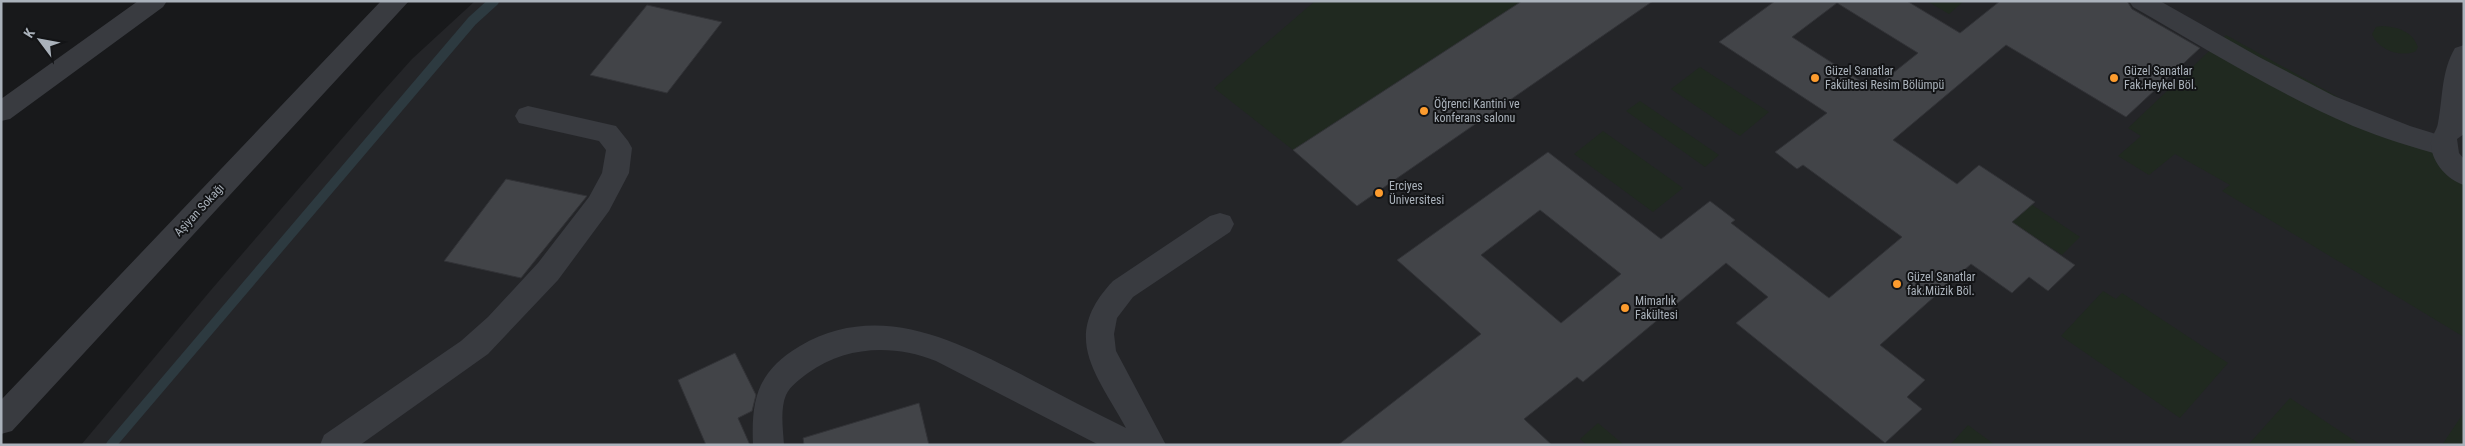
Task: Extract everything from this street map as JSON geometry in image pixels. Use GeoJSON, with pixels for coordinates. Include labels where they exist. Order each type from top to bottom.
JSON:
{"type":"FeatureCollection","features":[{"type":"Feature","properties":{"kind":"street"},"geometry":{"type":"LineString","coordinates":[[1,112],[155,1]]}},
{"type":"Feature","properties":{"kind":"street","name":"Aşiyan Sokağı"},"geometry":{"type":"LineString","coordinates":[[1,421],[376,21],[397,1]]}},
{"type":"Feature","properties":{"kind":"street"},"geometry":{"type":"LineString","coordinates":[[2141,1],[2337,110],[2389,131],[2453,132]]}},
{"type":"Feature","properties":{"kind":"street"},"geometry":{"type":"LineString","coordinates":[[2462,180],[2448,158],[2453,132],[2456,74],[2464,54]]}},
{"type":"Feature","properties":{"kind":"street"},"geometry":{"type":"LineString","coordinates":[[335,445],[483,340],[568,248],[602,201],[614,177],[620,155],[621,147],[618,141],[607,133],[528,116]]}},
{"type":"Feature","properties":{"kind":"street"},"geometry":{"type":"LineString","coordinates":[[1151,445],[1101,353],[1098,339],[1099,326],[1104,312],[1112,300],[1220,224]]}},
{"type":"Feature","properties":{"kind":"street"},"geometry":{"type":"LineString","coordinates":[[769,445],[766,410],[771,394],[780,380],[793,366],[809,355],[843,343],[885,338],[910,340],[966,362],[1129,445]]}},
{"type":"Feature","properties":{"kind":"shaded area","name":"Erciyes Üniversitesi"},"geometry":{"type":"Polygon","coordinates":[[[475,1],[2464,1],[2464,445],[81,445],[211,290],[378,97],[412,59],[475,1]]]}},
{"type":"Feature","properties":{"kind":"shaded area"},"geometry":{"type":"Polygon","coordinates":[[[1315,1],[1539,1],[1487,24],[1293,150],[1214,88],[1315,1]]]}},
{"type":"Feature","properties":{"kind":"shaded area"},"geometry":{"type":"Polygon","coordinates":[[[1927,1],[1964,1],[1949,14],[1927,1]]]}},
{"type":"Feature","properties":{"kind":"shaded area"},"geometry":{"type":"Polygon","coordinates":[[[2376,27],[2394,27],[2404,31],[2412,37],[2418,47],[2416,51],[2404,54],[2397,53],[2379,44],[2372,34],[2376,27]]]}},
{"type":"Feature","properties":{"kind":"shaded area"},"geometry":{"type":"Polygon","coordinates":[[[2226,35],[2464,167],[2464,337],[2222,191],[2230,185],[2175,154],[2149,175],[2118,156],[2141,136],[2128,128],[2226,35]]]}},
{"type":"Feature","properties":{"kind":"shaded area"},"geometry":{"type":"Polygon","coordinates":[[[1700,67],[1769,112],[1740,136],[1671,89],[1700,67]]]}},
{"type":"Feature","properties":{"kind":"shaded area"},"geometry":{"type":"Polygon","coordinates":[[[1640,101],[1719,155],[1705,167],[1626,111],[1640,101]]]}},
{"type":"Feature","properties":{"kind":"shaded area"},"geometry":{"type":"Polygon","coordinates":[[[1603,131],[1683,188],[1653,212],[1574,154],[1603,131]]]}},
{"type":"Feature","properties":{"kind":"shaded area"},"geometry":{"type":"Polygon","coordinates":[[[2031,204],[2080,237],[2062,255],[2012,222],[2031,204]]]}},
{"type":"Feature","properties":{"kind":"shaded area"},"geometry":{"type":"Polygon","coordinates":[[[2103,291],[2116,299],[2122,293],[2228,363],[2180,418],[2061,336],[2103,291]]]}},
{"type":"Feature","properties":{"kind":"shaded area"},"geometry":{"type":"Polygon","coordinates":[[[2290,398],[2361,445],[2248,445],[2290,398]]]}},
{"type":"Feature","properties":{"kind":"shaded area"},"geometry":{"type":"Polygon","coordinates":[[[2464,412],[2464,445],[2442,445],[2464,412]]]}},
{"type":"Feature","properties":{"kind":"shaded area"},"geometry":{"type":"Polygon","coordinates":[[[1598,423],[1624,445],[1587,445],[1580,439],[1598,423]]]}},
{"type":"Feature","properties":{"kind":"shaded area"},"geometry":{"type":"Polygon","coordinates":[[[1968,425],[1995,445],[1950,445],[1968,425]]]}},
{"type":"Feature","properties":{"kind":"building","name":"Öğrenci Kantini ve konferans salonu"},"geometry":{"type":"Polygon","coordinates":[[[1522,1],[1653,1],[1357,206],[1293,150],[1522,1]]]}},
{"type":"Feature","properties":{"kind":"building"},"geometry":{"type":"Polygon","coordinates":[[[1775,1],[1907,1],[1960,33],[2000,1],[2127,1],[2132,9],[2200,48],[2126,117],[2006,45],[1893,140],[1957,184],[1979,165],[2035,202],[2012,222],[2075,265],[2048,291],[2029,277],[2012,293],[1971,264],[1880,345],[1925,380],[1907,397],[1922,409],[1885,443],[1736,323],[1768,297],[1726,263],[1583,382],[1577,377],[1524,419],[1552,445],[1338,445],[1481,334],[1397,260],[1548,152],[1661,239],[1710,201],[1735,220],[1731,223],[1829,298],[1902,237],[1803,165],[1797,169],[1775,152],[1827,113],[1719,42],[1775,1]],[[1837,3],[1792,37],[1873,89],[1918,53],[1837,3]],[[1540,210],[1481,255],[1561,323],[1621,274],[1540,210]]]}},
{"type":"Feature","properties":{"kind":"building"},"geometry":{"type":"Polygon","coordinates":[[[647,5],[722,22],[667,93],[590,75],[647,5]]]}},
{"type":"Feature","properties":{"kind":"building"},"geometry":{"type":"Polygon","coordinates":[[[506,179],[587,196],[521,278],[444,261],[506,179]]]}},
{"type":"Feature","properties":{"kind":"building"},"geometry":{"type":"Polygon","coordinates":[[[735,353],[756,395],[752,411],[738,418],[750,445],[706,445],[678,380],[735,353]]]}},
{"type":"Feature","properties":{"kind":"building"},"geometry":{"type":"Polygon","coordinates":[[[919,403],[929,445],[804,445],[803,438],[919,403]]]}},
{"type":"Feature","properties":{"kind":"waterway"},"geometry":{"type":"LineString","coordinates":[[111,445],[472,21],[494,1]]}},
{"type":"Feature","properties":{"kind":"place","name":"Güzel Sanatlar Fakültesi Resim Bölümpü"},"geometry":{"type":"Point","coordinates":[1815,78]}},
{"type":"Feature","properties":{"kind":"place","name":"Güzel Sanatlar Fak.Heykel Böl."},"geometry":{"type":"Point","coordinates":[2114,78]}},
{"type":"Feature","properties":{"kind":"place","name":"Öğrenci Kantini ve konferans salonu"},"geometry":{"type":"Point","coordinates":[1424,111]}},
{"type":"Feature","properties":{"kind":"place","name":"Erciyes Üniversitesi"},"geometry":{"type":"Point","coordinates":[1379,193]}},
{"type":"Feature","properties":{"kind":"place","name":"Güzel Sanatlar fak.Müzik Böl."},"geometry":{"type":"Point","coordinates":[1897,284]}},
{"type":"Feature","properties":{"kind":"place","name":"Mimarlık Fakültesi"},"geometry":{"type":"Point","coordinates":[1625,308]}}]}
